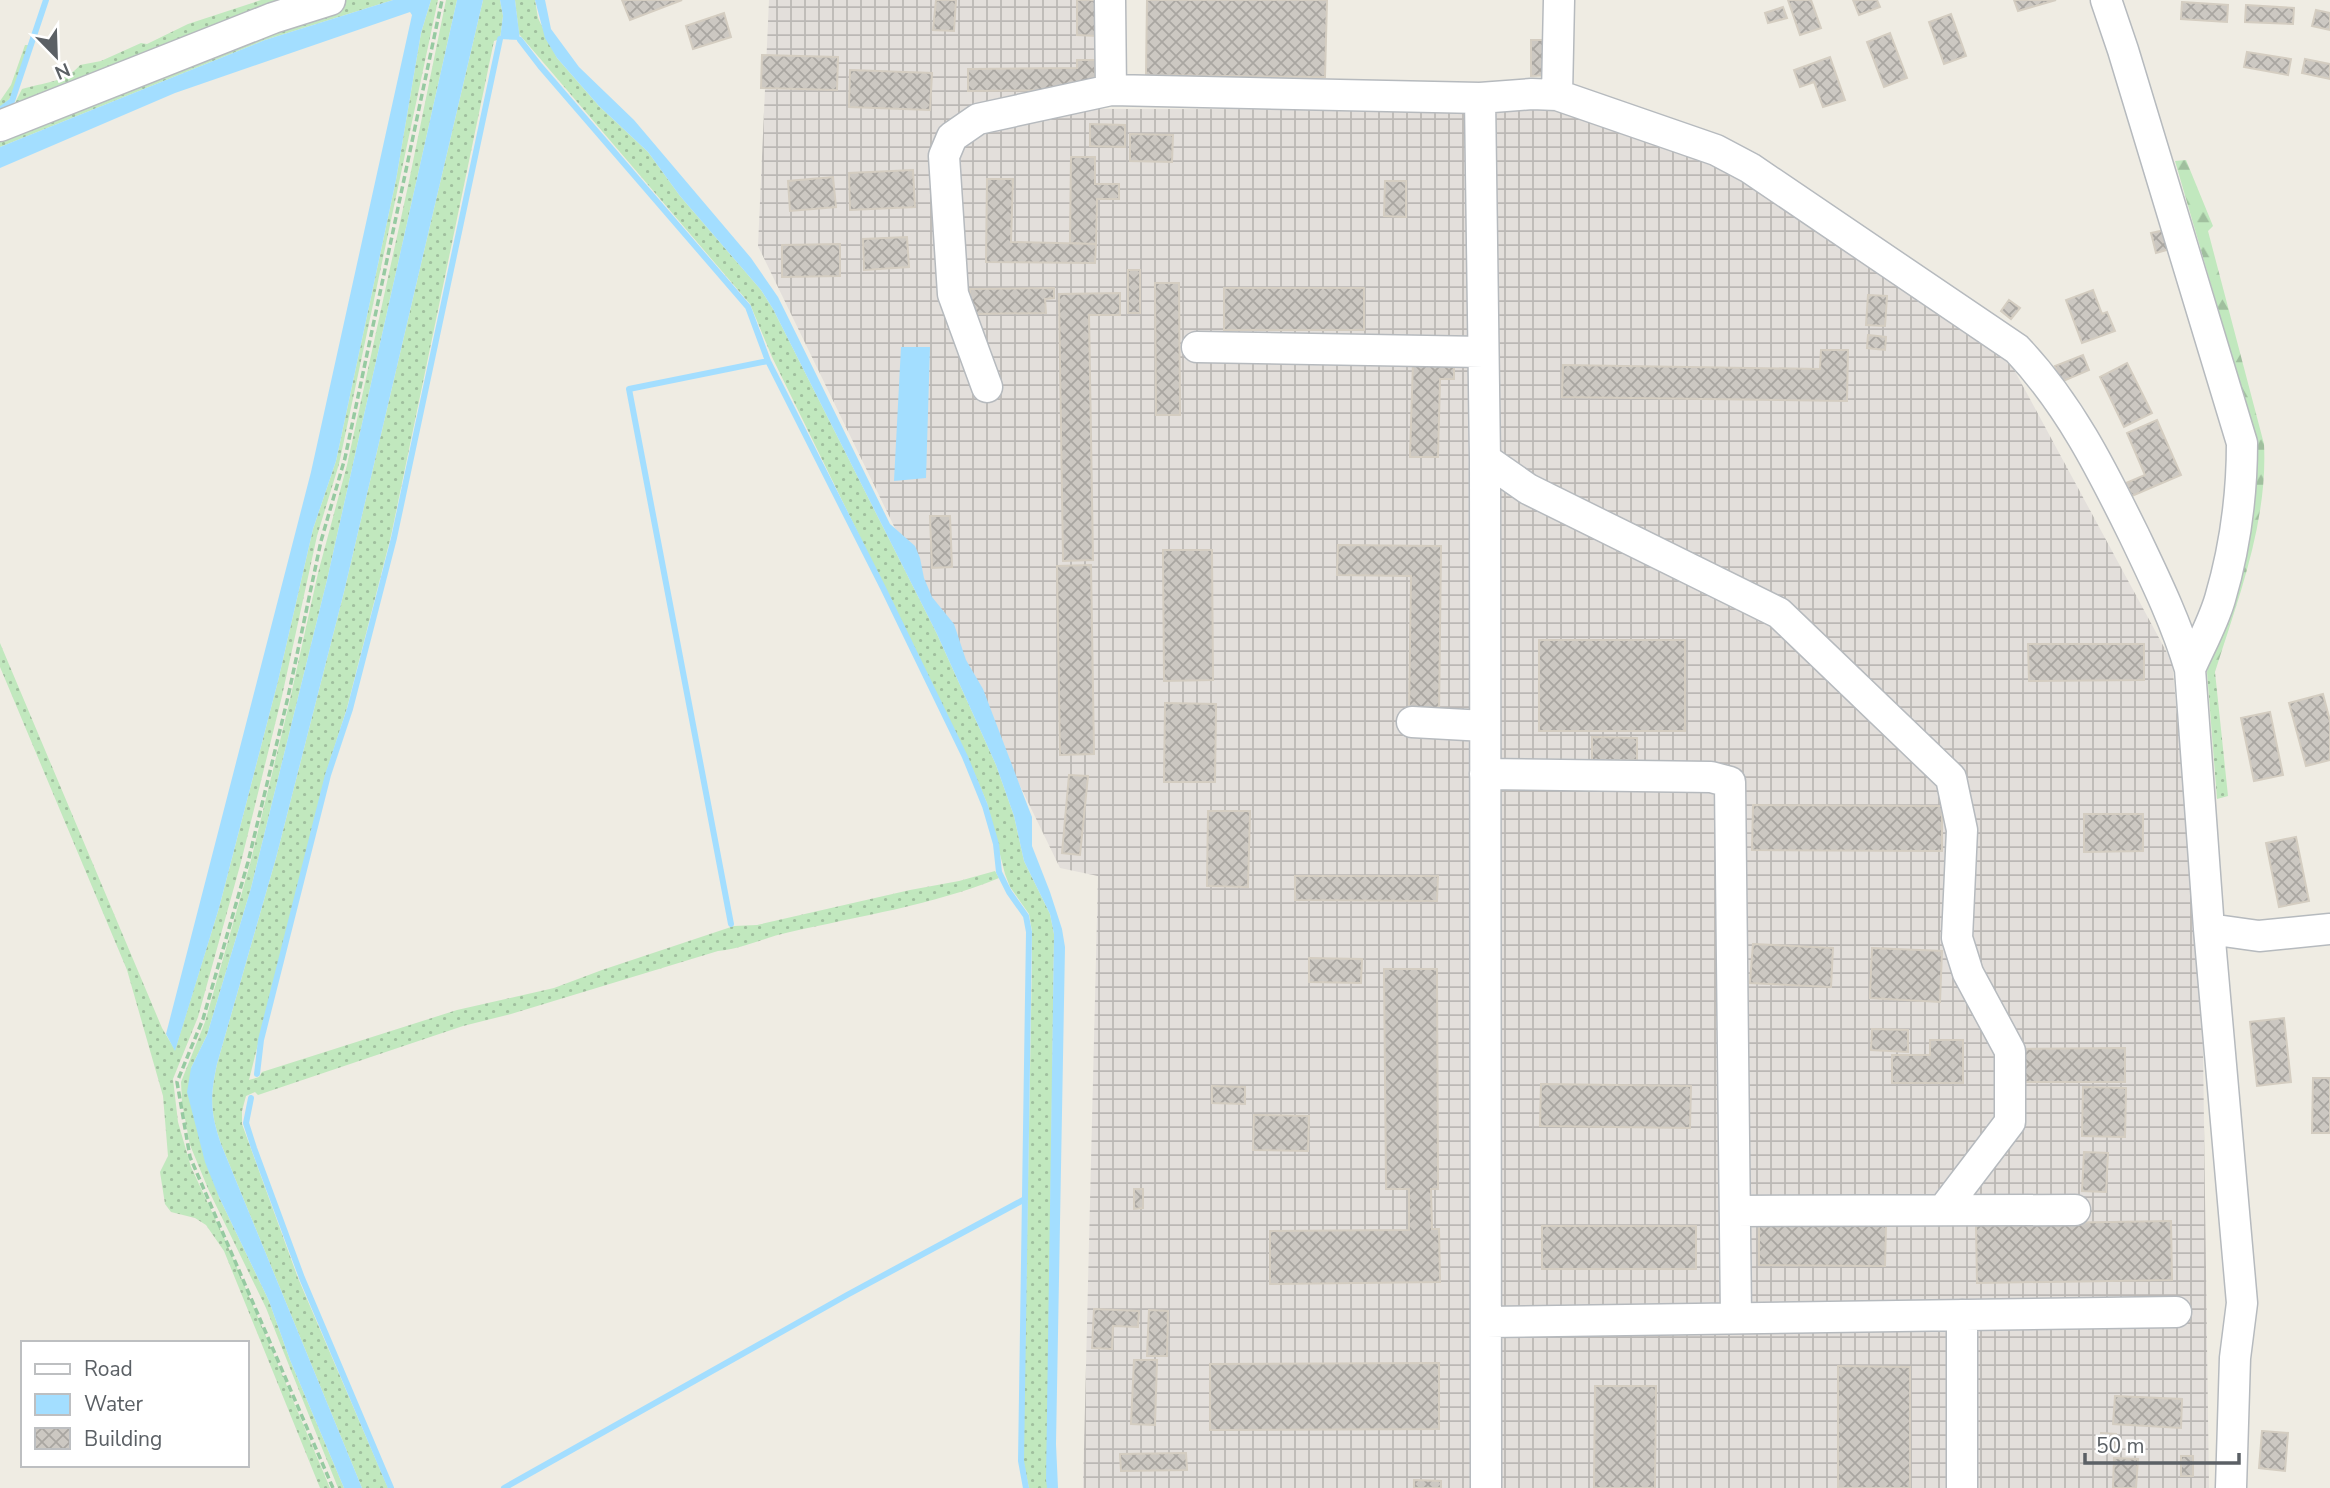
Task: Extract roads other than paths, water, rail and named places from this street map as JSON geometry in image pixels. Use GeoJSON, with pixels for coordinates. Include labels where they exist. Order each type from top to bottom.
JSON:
{"type":"FeatureCollection","features":[{"type":"Feature","properties":{"kind":"street"},"geometry":{"type":"LineString","coordinates":[[0,126],[248,27],[330,0]]}},
{"type":"Feature","properties":{"kind":"street"},"geometry":{"type":"LineString","coordinates":[[1110,0],[1111,90]]}},
{"type":"Feature","properties":{"kind":"street"},"geometry":{"type":"LineString","coordinates":[[1558,94],[1559,0]]}},
{"type":"Feature","properties":{"kind":"street"},"geometry":{"type":"LineString","coordinates":[[2106,0],[2242,443],[2242,484],[2233,548],[2220,601],[2190,669]]}},
{"type":"Feature","properties":{"kind":"street"},"geometry":{"type":"LineString","coordinates":[[987,387],[953,295],[944,156],[952,137],[978,119],[1111,90],[1480,98],[1558,94],[1716,150],[1751,167],[2017,349],[2045,379],[2101,467],[2170,613],[2190,669],[2209,929],[2242,1303],[2235,1358],[2231,1488]]}},
{"type":"Feature","properties":{"kind":"street"},"geometry":{"type":"LineString","coordinates":[[1480,98],[1485,459],[1486,1488]]}},
{"type":"Feature","properties":{"kind":"street"},"geometry":{"type":"LineString","coordinates":[[1197,347],[1483,352]]}},
{"type":"Feature","properties":{"kind":"street"},"geometry":{"type":"LineString","coordinates":[[1485,459],[1528,489],[1779,613],[1951,778],[1962,830],[1957,938],[1968,973],[2010,1051],[2010,1122],[1943,1210]]}},
{"type":"Feature","properties":{"kind":"street"},"geometry":{"type":"LineString","coordinates":[[1412,722],[1485,726]]}},
{"type":"Feature","properties":{"kind":"street"},"geometry":{"type":"LineString","coordinates":[[1485,774],[1711,776],[1730,782],[1736,1318]]}},
{"type":"Feature","properties":{"kind":"street"},"geometry":{"type":"LineString","coordinates":[[2209,929],[2259,936],[2330,929]]}},
{"type":"Feature","properties":{"kind":"street"},"geometry":{"type":"LineString","coordinates":[[1735,1211],[2075,1210]]}},
{"type":"Feature","properties":{"kind":"street"},"geometry":{"type":"LineString","coordinates":[[1486,1322],[2176,1312]]}},
{"type":"Feature","properties":{"kind":"street"},"geometry":{"type":"LineString","coordinates":[[1962,1315],[1962,1488]]}},
{"type":"Feature","properties":{"kind":"water"},"geometry":{"type":"Polygon","coordinates":[[[393,0],[431,0],[421,33],[396,180],[336,461],[313,529],[278,681],[219,908],[175,1051],[166,1034],[311,472],[412,15],[410,12],[175,93],[0,168],[0,147],[265,40],[393,0]]]}},
{"type":"Feature","properties":{"kind":"water"},"geometry":{"type":"Polygon","coordinates":[[[457,0],[483,0],[344,592],[276,858],[217,1064],[212,1095],[213,1113],[221,1144],[362,1488],[344,1488],[290,1360],[269,1301],[205,1162],[187,1092],[191,1068],[207,1035],[251,888],[327,580],[457,0]]]}},
{"type":"Feature","properties":{"kind":"water"},"geometry":{"type":"Polygon","coordinates":[[[500,0],[515,0],[520,40],[500,39],[503,16],[500,0]]]}},
{"type":"Feature","properties":{"kind":"water"},"geometry":{"type":"Polygon","coordinates":[[[535,0],[545,0],[551,29],[579,67],[634,120],[751,258],[778,297],[890,524],[915,546],[932,597],[954,624],[966,660],[983,689],[1032,817],[1032,846],[1050,892],[1065,947],[1056,1444],[1058,1488],[1047,1488],[1046,1480],[1054,934],[1050,914],[1024,861],[1014,816],[996,765],[937,634],[773,309],[761,290],[680,196],[648,152],[599,106],[557,58],[545,38],[535,0]]]}},
{"type":"Feature","properties":{"kind":"water"},"geometry":{"type":"Polygon","coordinates":[[[901,347],[930,347],[926,478],[894,481],[901,347]]]}},
{"type":"Feature","properties":{"kind":"waterway"},"geometry":{"type":"LineString","coordinates":[[0,110],[12,101],[46,0]]}},
{"type":"Feature","properties":{"kind":"waterway"},"geometry":{"type":"LineString","coordinates":[[257,1074],[261,1040],[328,775],[350,709],[394,538],[500,39]]}},
{"type":"Feature","properties":{"kind":"waterway"},"geometry":{"type":"LineString","coordinates":[[520,40],[748,307],[768,361],[965,757],[985,806],[996,844],[999,872],[1026,916],[1029,932],[1021,1461],[1026,1488]]}},
{"type":"Feature","properties":{"kind":"waterway"},"geometry":{"type":"LineString","coordinates":[[731,924],[629,389],[768,361]]}},
{"type":"Feature","properties":{"kind":"waterway"},"geometry":{"type":"LineString","coordinates":[[251,1098],[246,1123],[254,1148],[302,1278],[391,1488]]}},
{"type":"Feature","properties":{"kind":"waterway"},"geometry":{"type":"LineString","coordinates":[[504,1488],[847,1295],[1025,1199]]}}]}
